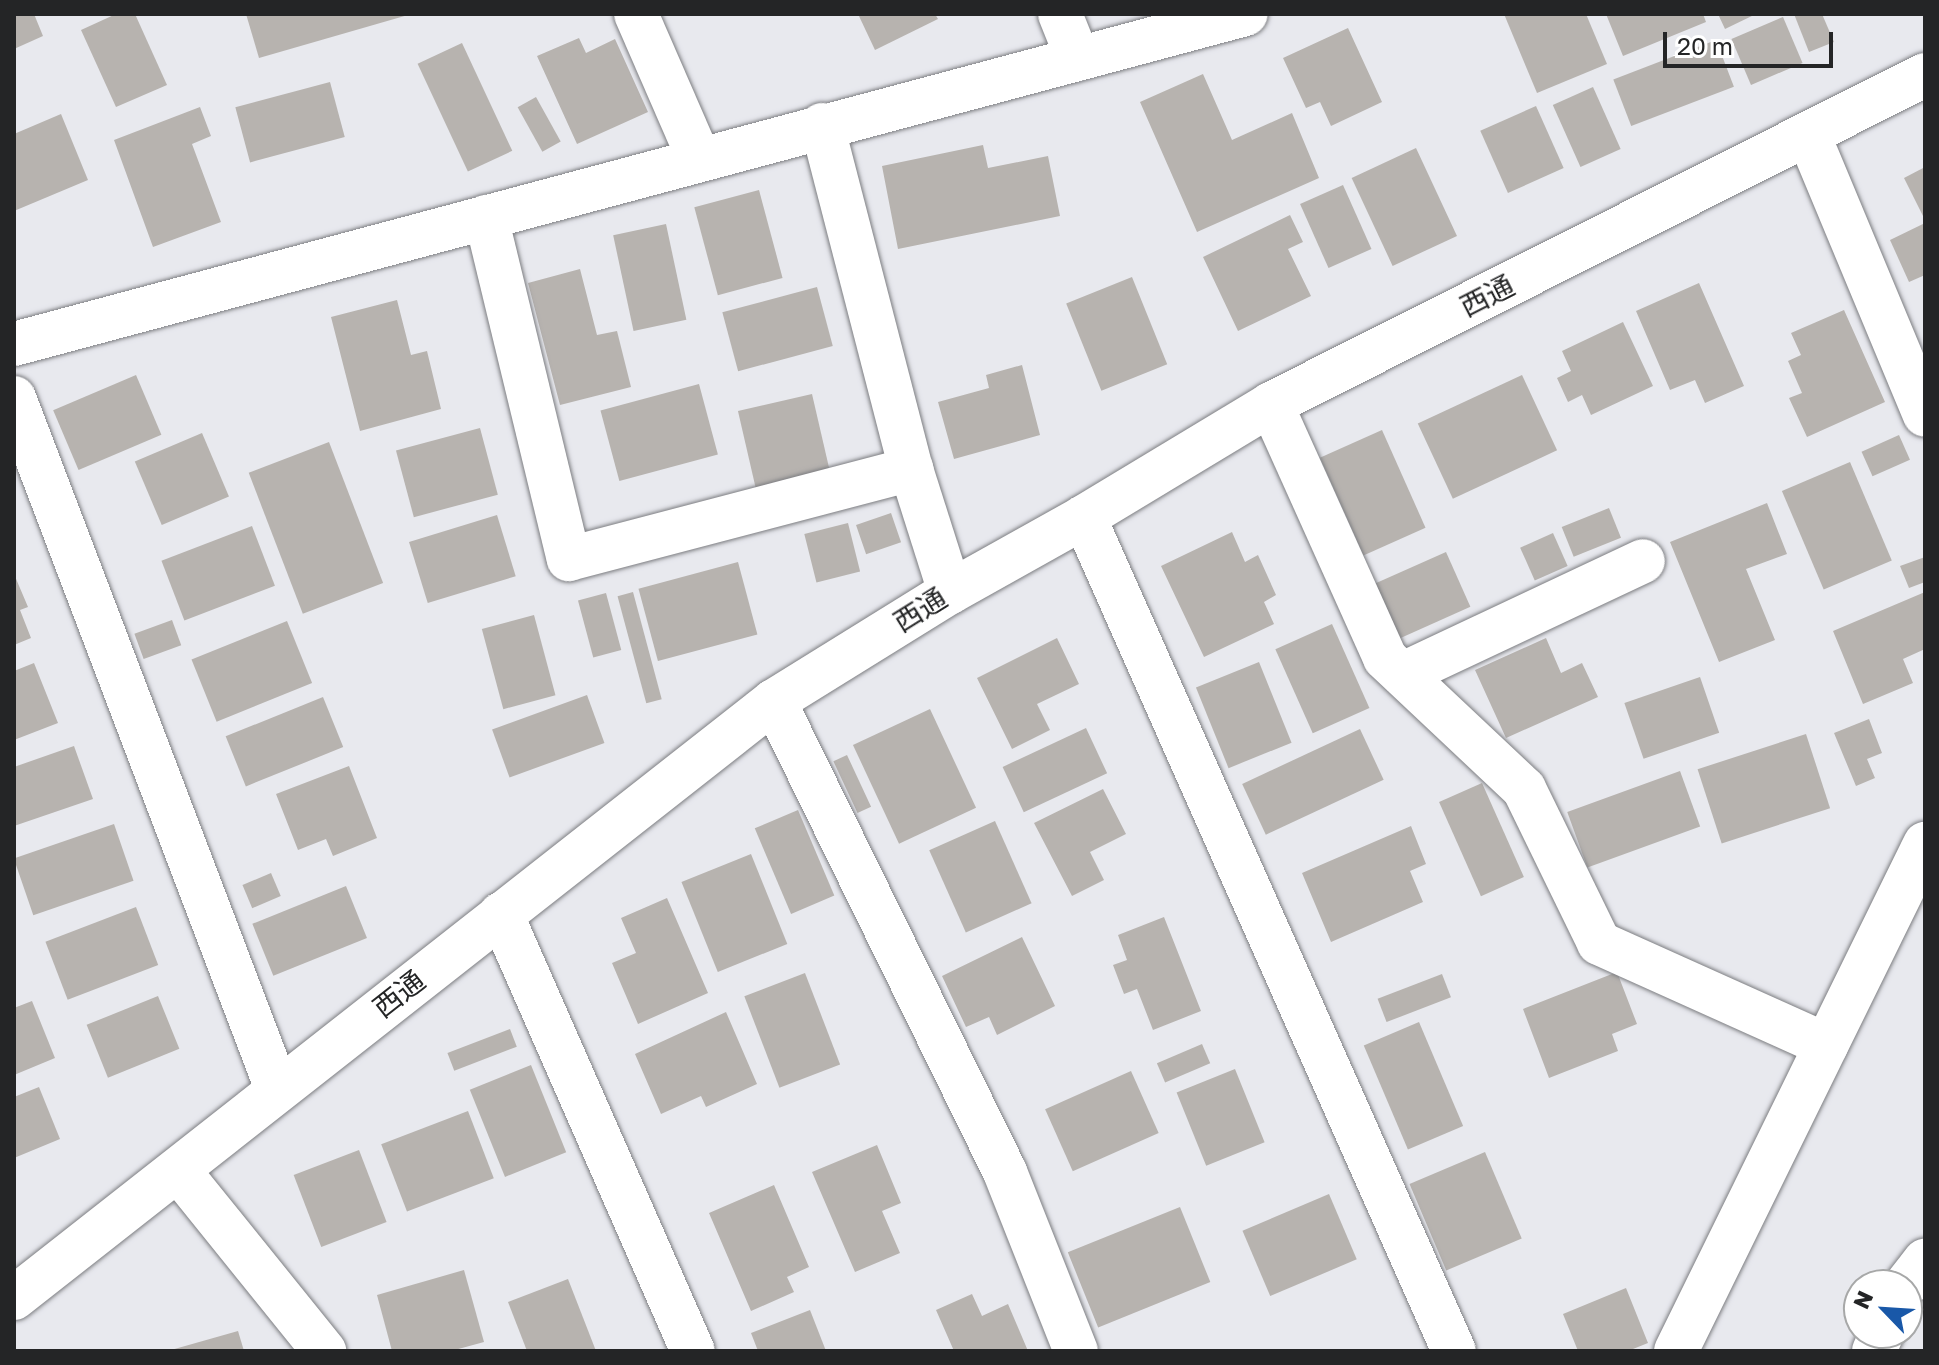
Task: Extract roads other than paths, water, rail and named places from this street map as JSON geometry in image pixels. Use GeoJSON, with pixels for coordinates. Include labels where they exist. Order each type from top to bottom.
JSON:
{"type":"FeatureCollection","features":[{"type":"Feature","properties":{"kind":"street"},"geometry":{"type":"LineString","coordinates":[[636,14],[699,159]]}},
{"type":"Feature","properties":{"kind":"street"},"geometry":{"type":"LineString","coordinates":[[1060,14],[1078,59]]}},
{"type":"Feature","properties":{"kind":"street"},"geometry":{"type":"LineString","coordinates":[[14,344],[822,125],[1078,59],[1178,22],[1246,14]]}},
{"type":"Feature","properties":{"kind":"street","name":"西通"},"geometry":{"type":"LineString","coordinates":[[14,1298],[774,701],[950,592],[1084,517],[1271,404],[1925,75]]}},
{"type":"Feature","properties":{"kind":"street"},"geometry":{"type":"LineString","coordinates":[[822,125],[911,469],[950,592]]}},
{"type":"Feature","properties":{"kind":"street"},"geometry":{"type":"LineString","coordinates":[[1808,134],[1925,415]]}},
{"type":"Feature","properties":{"kind":"street"},"geometry":{"type":"LineString","coordinates":[[486,217],[569,559],[911,469]]}},
{"type":"Feature","properties":{"kind":"street"},"geometry":{"type":"LineString","coordinates":[[14,398],[277,1089]]}},
{"type":"Feature","properties":{"kind":"street"},"geometry":{"type":"LineString","coordinates":[[1271,404],[1385,658],[1524,789],[1599,943],[1826,1045]]}},
{"type":"Feature","properties":{"kind":"street"},"geometry":{"type":"LineString","coordinates":[[1084,517],[1454,1351]]}},
{"type":"Feature","properties":{"kind":"street"},"geometry":{"type":"LineString","coordinates":[[1403,674],[1643,561]]}},
{"type":"Feature","properties":{"kind":"street"},"geometry":{"type":"LineString","coordinates":[[774,701],[1005,1172],[1076,1351]]}},
{"type":"Feature","properties":{"kind":"street"},"geometry":{"type":"LineString","coordinates":[[1676,1351],[1925,844]]}},
{"type":"Feature","properties":{"kind":"street"},"geometry":{"type":"LineString","coordinates":[[501,914],[693,1351]]}},
{"type":"Feature","properties":{"kind":"street"},"geometry":{"type":"LineString","coordinates":[[178,1170],[324,1351]]}}]}
